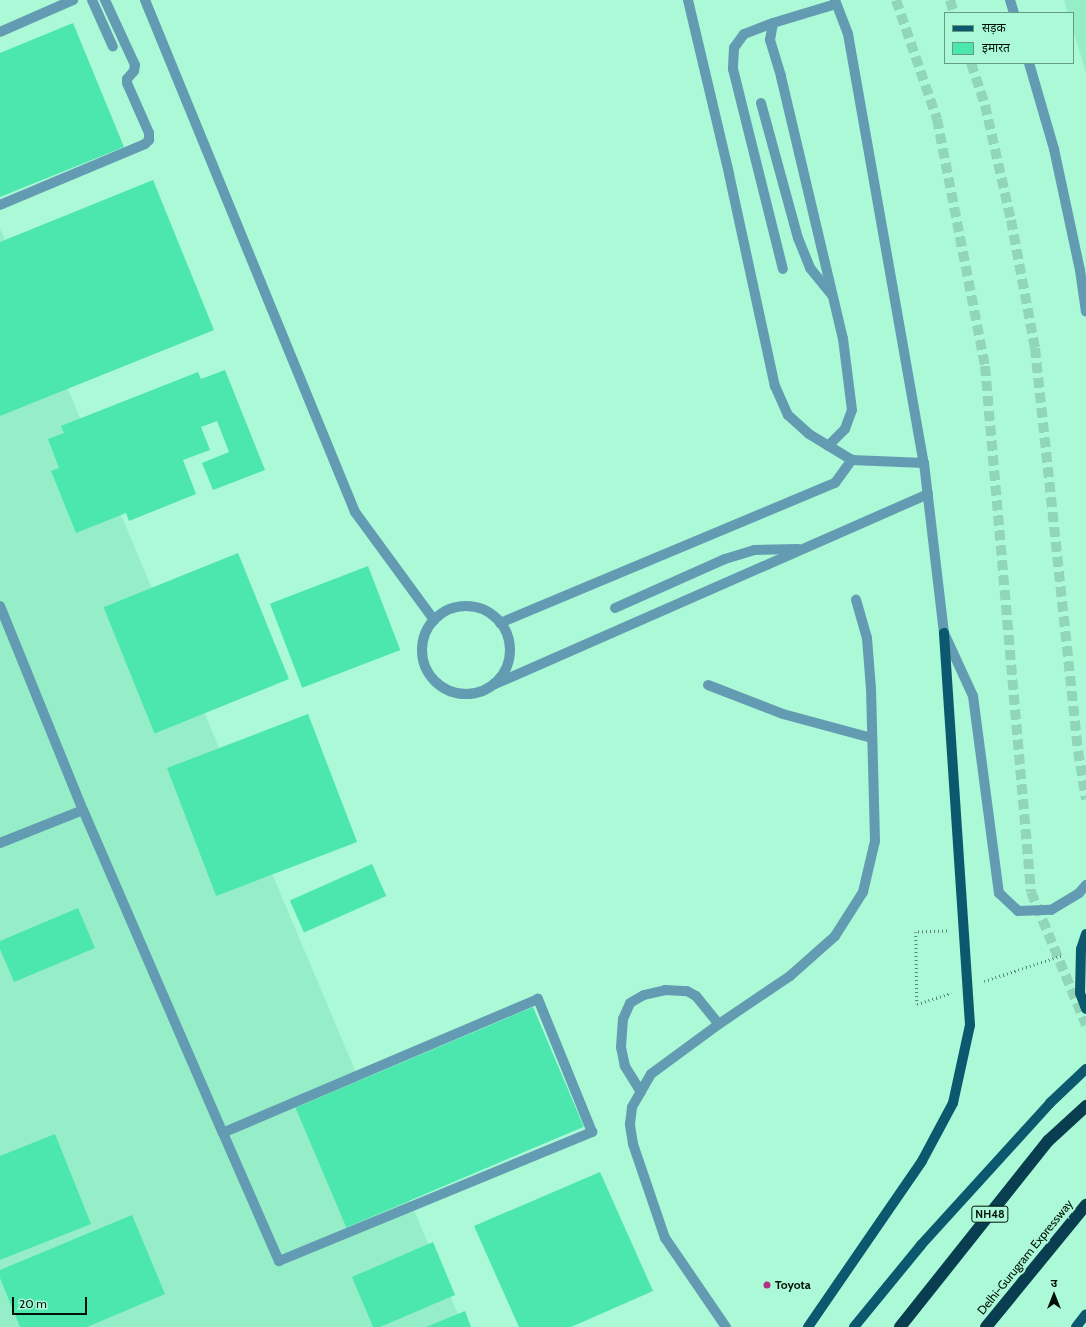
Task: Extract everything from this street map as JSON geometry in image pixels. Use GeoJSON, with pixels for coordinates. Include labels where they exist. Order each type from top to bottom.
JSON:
{"type":"FeatureCollection","features":[{"type":"Feature","properties":{"kind":"highway","name":"NH48"},"geometry":{"type":"LineString","coordinates":[[900,1327],[1048,1141],[1086,1106]]}},
{"type":"Feature","properties":{"kind":"highway","name":"Delhi-Gurugram Expressway"},"geometry":{"type":"LineString","coordinates":[[986,1327],[1086,1205]]}},
{"type":"Feature","properties":{"kind":"main road"},"geometry":{"type":"LineString","coordinates":[[808,1327],[922,1161],[953,1103],[970,1026],[965,931],[944,633]]}},
{"type":"Feature","properties":{"kind":"main road"},"geometry":{"type":"LineString","coordinates":[[1086,934],[1081,949],[1080,993],[1086,1009]]}},
{"type":"Feature","properties":{"kind":"main road"},"geometry":{"type":"LineString","coordinates":[[854,1327],[921,1245],[1050,1103],[1086,1069]]}},
{"type":"Feature","properties":{"kind":"main road"},"geometry":{"type":"LineString","coordinates":[[1076,1327],[1086,1314]]}},
{"type":"Feature","properties":{"kind":"street"},"geometry":{"type":"LineString","coordinates":[[0,32],[73,0]]}},
{"type":"Feature","properties":{"kind":"street"},"geometry":{"type":"LineString","coordinates":[[92,0],[113,48]]}},
{"type":"Feature","properties":{"kind":"street"},"geometry":{"type":"LineString","coordinates":[[0,205],[145,144],[149,140],[150,133],[127,83],[127,79],[134,71],[135,65],[105,0]]}},
{"type":"Feature","properties":{"kind":"street"},"geometry":{"type":"LineString","coordinates":[[145,0],[355,512],[434,620]]}},
{"type":"Feature","properties":{"kind":"street"},"geometry":{"type":"LineString","coordinates":[[688,0],[729,174],[776,386],[788,415],[809,434],[852,460],[924,463]]}},
{"type":"Feature","properties":{"kind":"street"},"geometry":{"type":"LineString","coordinates":[[1010,0],[1014,12]]}},
{"type":"Feature","properties":{"kind":"street"},"geometry":{"type":"LineString","coordinates":[[783,269],[733,69],[734,48],[744,34],[836,2],[848,34],[924,463],[944,633],[973,696],[999,892],[1018,911],[1051,910],[1079,893],[1086,885]]}},
{"type":"Feature","properties":{"kind":"street"},"geometry":{"type":"LineString","coordinates":[[772,23],[770,40],[781,76],[843,339],[852,410],[845,430],[828,446]]}},
{"type":"Feature","properties":{"kind":"street"},"geometry":{"type":"LineString","coordinates":[[1029,64],[1054,149],[1083,268],[1086,312]]}},
{"type":"Feature","properties":{"kind":"street"},"geometry":{"type":"LineString","coordinates":[[762,103],[798,238],[810,268],[833,297]]}},
{"type":"Feature","properties":{"kind":"street"},"geometry":{"type":"LineString","coordinates":[[500,623],[835,483],[852,460]]}},
{"type":"Feature","properties":{"kind":"street"},"geometry":{"type":"LineString","coordinates":[[493,685],[502,675],[508,662],[510,649],[507,635],[500,623],[490,614],[476,608],[461,607],[447,611],[434,620],[426,632],[422,646],[423,661],[429,675],[440,686],[460,693],[467,694],[481,692],[493,685],[928,494]]}},
{"type":"Feature","properties":{"kind":"street"},"geometry":{"type":"LineString","coordinates":[[615,608],[724,559],[754,550],[802,549]]}},
{"type":"Feature","properties":{"kind":"street"},"geometry":{"type":"LineString","coordinates":[[726,1327],[665,1238],[633,1144],[630,1124],[632,1107],[651,1074],[719,1024],[790,976],[835,936],[863,892],[875,841],[867,638],[856,600]]}},
{"type":"Feature","properties":{"kind":"street"},"geometry":{"type":"LineString","coordinates":[[0,606],[83,810],[223,1133],[279,1261],[592,1132],[538,999],[223,1133]]}},
{"type":"Feature","properties":{"kind":"street"},"geometry":{"type":"LineString","coordinates":[[708,685],[782,714],[872,738]]}},
{"type":"Feature","properties":{"kind":"street"},"geometry":{"type":"LineString","coordinates":[[0,844],[83,810]]}},
{"type":"Feature","properties":{"kind":"street"},"geometry":{"type":"LineString","coordinates":[[641,1092],[625,1066],[621,1047],[623,1019],[630,1003],[644,995],[665,990],[687,991],[696,996],[719,1024]]}},
{"type":"Feature","properties":{"kind":"path"},"geometry":{"type":"LineString","coordinates":[[953,992],[917,1004],[916,932],[965,931]]}},
{"type":"Feature","properties":{"kind":"path"},"geometry":{"type":"LineString","coordinates":[[983,982],[1064,955]]}},
{"type":"Feature","properties":{"kind":"shaded area"},"geometry":{"type":"Polygon","coordinates":[[[1064,0],[1086,0],[1086,73],[1074,32],[1074,12],[1068,12],[1064,0]]]}},
{"type":"Feature","properties":{"kind":"shaded area"},"geometry":{"type":"Polygon","coordinates":[[[0,228],[459,1317],[434,1327],[0,1327],[0,228]]]}},
{"type":"Feature","properties":{"kind":"building"},"geometry":{"type":"Polygon","coordinates":[[[73,23],[124,147],[0,197],[0,53],[73,23]]]}},
{"type":"Feature","properties":{"kind":"building"},"geometry":{"type":"Polygon","coordinates":[[[153,180],[214,330],[0,416],[0,242],[153,180]]]}},
{"type":"Feature","properties":{"kind":"building"},"geometry":{"type":"Polygon","coordinates":[[[225,370],[265,470],[213,490],[202,463],[229,452],[217,421],[201,427],[210,450],[183,460],[196,494],[129,521],[126,513],[76,533],[51,471],[59,468],[48,439],[64,433],[61,426],[198,372],[201,379],[225,370]]]}},
{"type":"Feature","properties":{"kind":"building"},"geometry":{"type":"Polygon","coordinates":[[[238,553],[289,679],[155,733],[104,607],[238,553]]]}},
{"type":"Feature","properties":{"kind":"building"},"geometry":{"type":"Polygon","coordinates":[[[368,566],[400,650],[302,688],[270,604],[368,566]]]}},
{"type":"Feature","properties":{"kind":"building"},"geometry":{"type":"Polygon","coordinates":[[[308,714],[357,842],[216,896],[167,768],[308,714]]]}},
{"type":"Feature","properties":{"kind":"building"},"geometry":{"type":"Polygon","coordinates":[[[372,864],[386,896],[304,933],[290,901],[372,864]]]}},
{"type":"Feature","properties":{"kind":"building"},"geometry":{"type":"Polygon","coordinates":[[[78,908],[95,948],[14,982],[0,949],[0,941],[78,908]]]}},
{"type":"Feature","properties":{"kind":"building"},"geometry":{"type":"Polygon","coordinates":[[[533,1007],[584,1127],[346,1227],[296,1108],[533,1007]]]}},
{"type":"Feature","properties":{"kind":"building"},"geometry":{"type":"Polygon","coordinates":[[[55,1134],[91,1224],[0,1260],[0,1156],[55,1134]]]}},
{"type":"Feature","properties":{"kind":"building"},"geometry":{"type":"Polygon","coordinates":[[[600,1172],[653,1291],[571,1327],[519,1327],[474,1226],[600,1172]]]}},
{"type":"Feature","properties":{"kind":"building"},"geometry":{"type":"Polygon","coordinates":[[[132,1215],[165,1294],[87,1327],[20,1327],[0,1278],[0,1270],[132,1215]]]}},
{"type":"Feature","properties":{"kind":"building"},"geometry":{"type":"Polygon","coordinates":[[[433,1242],[455,1295],[380,1327],[373,1327],[352,1277],[433,1242]]]}},
{"type":"Feature","properties":{"kind":"building"},"geometry":{"type":"Polygon","coordinates":[[[465,1311],[471,1327],[426,1327],[465,1311]]]}},
{"type":"Feature","properties":{"kind":"tunnel"},"geometry":{"type":"LineString","coordinates":[[896,0],[937,119],[985,366],[1031,892],[1086,1025]]}},
{"type":"Feature","properties":{"kind":"tunnel"},"geometry":{"type":"LineString","coordinates":[[950,0],[954,12]]}},
{"type":"Feature","properties":{"kind":"tunnel"},"geometry":{"type":"LineString","coordinates":[[971,64],[985,105],[1011,220],[1035,348],[1078,751],[1086,799]]}},
{"type":"Feature","properties":{"kind":"place","name":"Toyota"},"geometry":{"type":"Point","coordinates":[767,1285]}}]}
